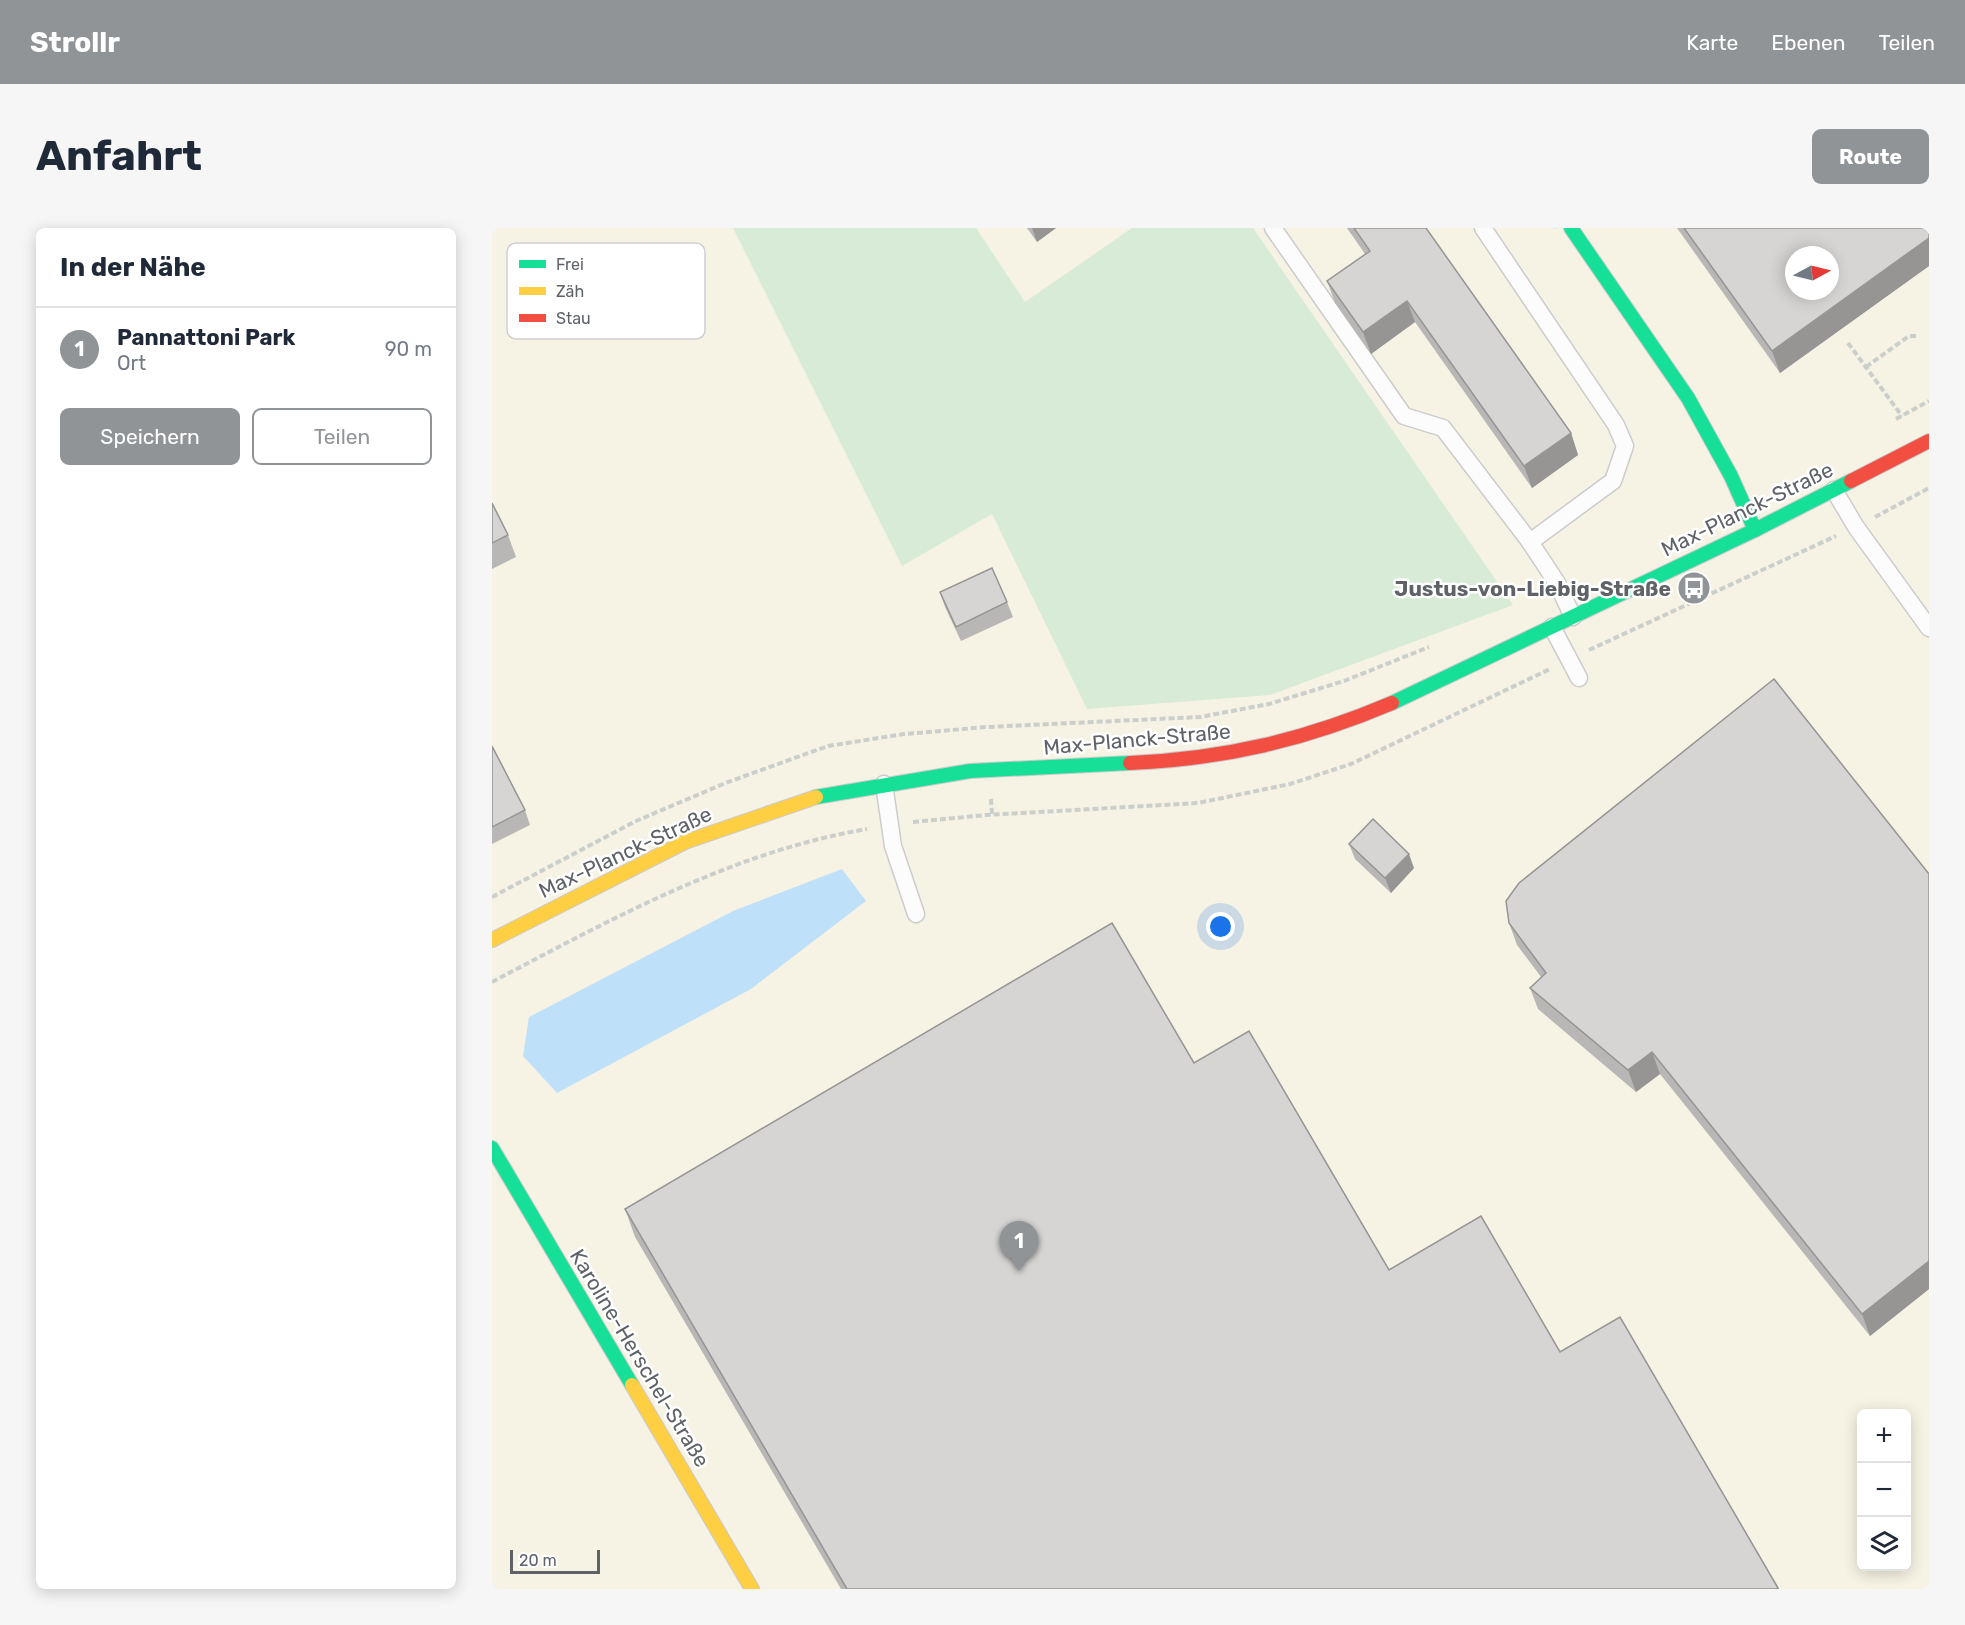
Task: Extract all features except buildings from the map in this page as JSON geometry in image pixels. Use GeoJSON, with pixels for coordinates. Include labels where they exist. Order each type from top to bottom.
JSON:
{"type":"FeatureCollection","features":[{"type":"Feature","properties":{"kind":"street"},"geometry":{"type":"LineString","coordinates":[[1572,228],[1688,398],[1731,476],[1755,530]]}},
{"type":"Feature","properties":{"kind":"street","name":"Max-Planck-Straße"},"geometry":{"type":"LineString","coordinates":[[492,940],[685,842],[802,800],[884,784],[970,771],[1181,761],[1284,742],[1335,727],[1392,703],[1755,530],[1929,441]]}},
{"type":"Feature","properties":{"kind":"street","name":"Karoline-Herschel-Straße"},"geometry":{"type":"LineString","coordinates":[[492,1148],[752,1589]]}},
{"type":"Feature","properties":{"kind":"lane"},"geometry":{"type":"LineString","coordinates":[[1274,228],[1404,416],[1443,428],[1530,542],[1557,583],[1573,617]]}},
{"type":"Feature","properties":{"kind":"lane"},"geometry":{"type":"LineString","coordinates":[[1482,228],[1616,425],[1625,446],[1613,481],[1530,542]]}},
{"type":"Feature","properties":{"kind":"lane"},"geometry":{"type":"LineString","coordinates":[[1834,490],[1856,527],[1929,628]]}},
{"type":"Feature","properties":{"kind":"lane"},"geometry":{"type":"LineString","coordinates":[[1552,627],[1579,678]]}},
{"type":"Feature","properties":{"kind":"lane"},"geometry":{"type":"LineString","coordinates":[[884,784],[893,846],[916,914]]}},
{"type":"Feature","properties":{"kind":"path"},"geometry":{"type":"LineString","coordinates":[[1866,367],[1909,336],[1918,336]]}},
{"type":"Feature","properties":{"kind":"path"},"geometry":{"type":"LineString","coordinates":[[1848,343],[1902,416]]}},
{"type":"Feature","properties":{"kind":"path"},"geometry":{"type":"LineString","coordinates":[[492,897],[636,821],[728,782],[828,746],[904,734],[987,727],[1200,717],[1280,701],[1344,681],[1430,647]]}},
{"type":"Feature","properties":{"kind":"shaded area"},"geometry":{"type":"Polygon","coordinates":[[[492,228],[733,228],[902,565],[992,514],[1513,605],[1253,228],[1929,228],[1929,1589],[492,1589],[492,228]]]}},
{"type":"Feature","properties":{"kind":"shaded area"},"geometry":{"type":"Polygon","coordinates":[[[976,228],[1132,228],[1025,303],[976,228]]]}},
{"type":"Feature","properties":{"kind":"green space"},"geometry":{"type":"Polygon","coordinates":[[[733,228],[976,228],[1025,302],[1132,228],[1253,228],[1513,605],[1270,695],[1087,709],[992,514],[902,566],[733,228]]]}},
{"type":"Feature","properties":{"kind":"water"},"geometry":{"type":"Polygon","coordinates":[[[842,869],[866,901],[751,989],[557,1093],[523,1056],[529,1017],[733,911],[842,869]]]}},
{"type":"Feature","properties":{"kind":"traffic: fast"},"geometry":{"type":"LineString","coordinates":[[1571,228],[1688,398],[1731,476],[1755,530]]}},
{"type":"Feature","properties":{"kind":"traffic: fast"},"geometry":{"type":"LineString","coordinates":[[1392,703],[1755,530],[1851,481]]}},
{"type":"Feature","properties":{"kind":"traffic: fast"},"geometry":{"type":"LineString","coordinates":[[816,797],[970,771],[1130,763]]}},
{"type":"Feature","properties":{"kind":"traffic: fast"},"geometry":{"type":"LineString","coordinates":[[492,1148],[632,1385]]}},
{"type":"Feature","properties":{"kind":"traffic: slow"},"geometry":{"type":"LineString","coordinates":[[492,940],[685,842],[816,797]]}},
{"type":"Feature","properties":{"kind":"traffic: slow"},"geometry":{"type":"LineString","coordinates":[[632,1385],[752,1589]]}},
{"type":"Feature","properties":{"kind":"traffic: jam"},"geometry":{"type":"LineString","coordinates":[[1851,481],[1929,441]]}},
{"type":"Feature","properties":{"kind":"traffic: jam"},"geometry":{"type":"LineString","coordinates":[[1130,763],[1198,757],[1264,745],[1328,727],[1392,703]]}},
{"type":"Feature","properties":{"kind":"place","name":"Justus-von-Liebig-Straße"},"geometry":{"type":"Point","coordinates":[1694,588]}},
{"type":"Feature","properties":{"kind":"place","name":"Pannattoni Park"},"geometry":{"type":"Point","coordinates":[1019,1271]}}]}
